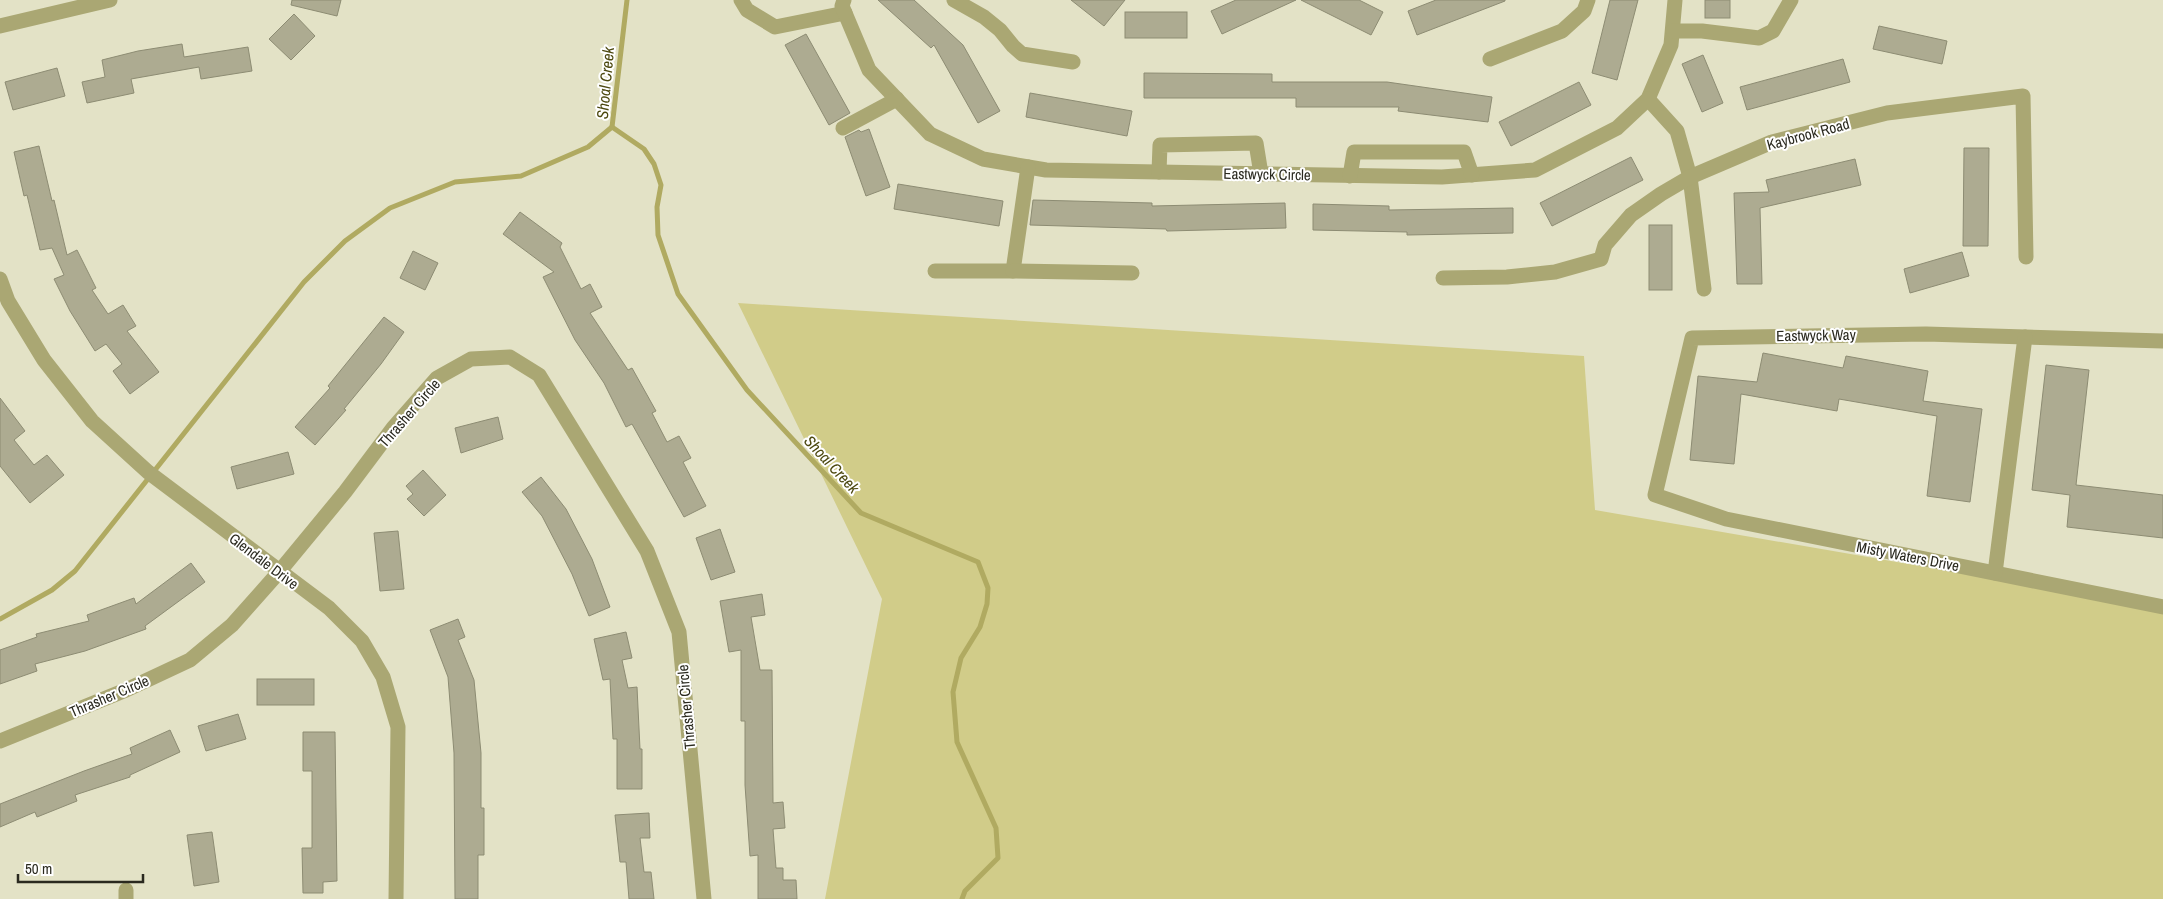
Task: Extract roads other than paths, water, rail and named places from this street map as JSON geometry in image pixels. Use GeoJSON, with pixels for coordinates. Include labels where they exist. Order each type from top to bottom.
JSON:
{"type":"FeatureCollection","features":[{"type":"Feature","properties":{"kind":"street"},"geometry":{"type":"LineString","coordinates":[[0,26],[110,0]]}},
{"type":"Feature","properties":{"kind":"street"},"geometry":{"type":"LineString","coordinates":[[741,0],[746,10],[775,27],[845,6]]}},
{"type":"Feature","properties":{"kind":"street"},"geometry":{"type":"LineString","coordinates":[[954,0],[984,17],[1000,30],[1022,54],[1073,62]]}},
{"type":"Feature","properties":{"kind":"street"},"geometry":{"type":"LineString","coordinates":[[1490,60],[1562,30],[1584,11],[1588,0]]}},
{"type":"Feature","properties":{"kind":"street","name":"Eastwyck Circle"},"geometry":{"type":"LineString","coordinates":[[845,6],[869,70],[930,134],[984,159],[1046,170],[1442,178],[1535,170],[1616,128],[1648,99],[1671,45],[1675,0]]}},
{"type":"Feature","properties":{"kind":"street"},"geometry":{"type":"LineString","coordinates":[[1672,31],[1702,31],[1759,38],[1773,31],[1791,0]]}},
{"type":"Feature","properties":{"kind":"street","name":"Kaybrook Road"},"geometry":{"type":"LineString","coordinates":[[1443,278],[1506,277],[1555,272],[1601,259],[1605,245],[1631,215],[1661,194],[1690,178],[1772,142],[1887,113],[2023,96],[2026,256]]}},
{"type":"Feature","properties":{"kind":"street"},"geometry":{"type":"LineString","coordinates":[[843,128],[897,99]]}},
{"type":"Feature","properties":{"kind":"street"},"geometry":{"type":"LineString","coordinates":[[1648,99],[1677,131],[1690,178],[1704,289]]}},
{"type":"Feature","properties":{"kind":"street"},"geometry":{"type":"LineString","coordinates":[[1159,172],[1160,146],[1256,143],[1261,174]]}},
{"type":"Feature","properties":{"kind":"street"},"geometry":{"type":"LineString","coordinates":[[1350,176],[1354,152],[1464,152],[1472,175]]}},
{"type":"Feature","properties":{"kind":"street"},"geometry":{"type":"LineString","coordinates":[[1014,271],[1028,167]]}},
{"type":"Feature","properties":{"kind":"street"},"geometry":{"type":"LineString","coordinates":[[935,271],[1132,273]]}},
{"type":"Feature","properties":{"kind":"street","name":"Glendale Drive"},"geometry":{"type":"LineString","coordinates":[[0,278],[8,301],[44,360],[92,421],[148,472],[329,608],[362,640],[383,677],[398,727],[396,899]]}},
{"type":"Feature","properties":{"kind":"street","name":"Eastwyck Way"},"geometry":{"type":"LineString","coordinates":[[1655,495],[1692,338],[1926,334],[2163,341]]}},
{"type":"Feature","properties":{"kind":"street"},"geometry":{"type":"LineString","coordinates":[[1995,573],[2025,338]]}},
{"type":"Feature","properties":{"kind":"street","name":"Thrasher Circle"},"geometry":{"type":"LineString","coordinates":[[0,741],[126,690],[190,660],[232,625],[279,572],[345,492],[393,428],[438,378],[471,359],[510,357],[539,375],[646,551],[679,632],[704,899]]}},
{"type":"Feature","properties":{"kind":"street","name":"Misty Waters Drive"},"geometry":{"type":"LineString","coordinates":[[1655,495],[1726,519],[2163,607]]}},
{"type":"Feature","properties":{"kind":"waterway","name":"Shoal Creek"},"geometry":{"type":"LineString","coordinates":[[612,127],[627,0]]}},
{"type":"Feature","properties":{"kind":"waterway","name":"Shoal Creek"},"geometry":{"type":"LineString","coordinates":[[612,127],[644,149],[654,164],[661,185],[657,207],[658,235],[678,294],[747,390],[861,513],[978,562],[988,588],[987,604],[980,627],[961,658],[953,692],[957,742],[996,828],[998,858],[965,891],[962,899]]}},
{"type":"Feature","properties":{"kind":"waterway"},"geometry":{"type":"LineString","coordinates":[[0,619],[52,590],[75,571],[304,282],[345,241],[390,208],[455,182],[521,176],[588,147],[612,127]]}}]}
